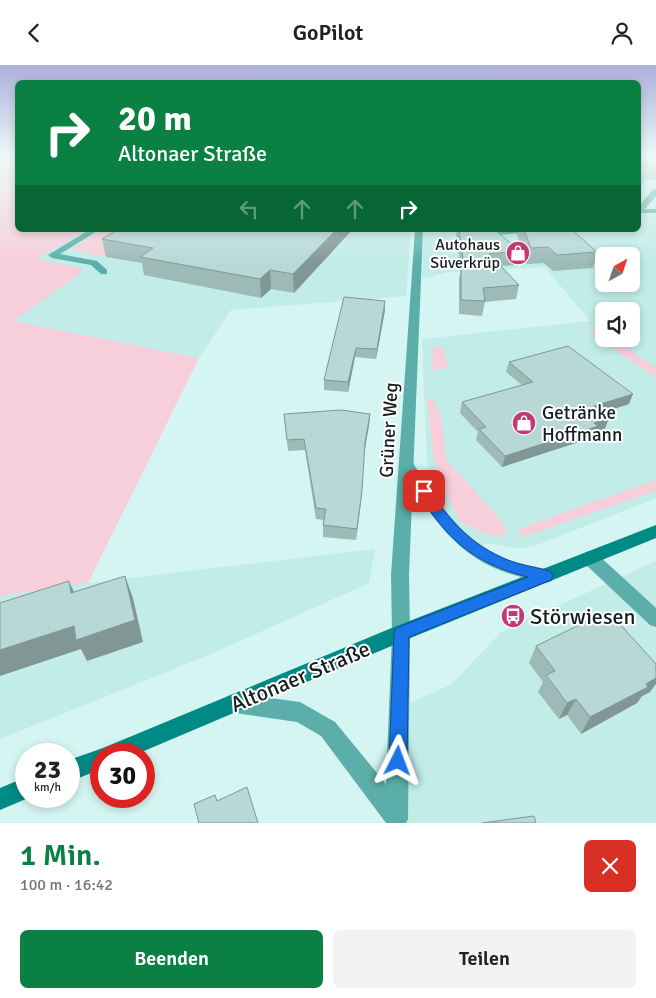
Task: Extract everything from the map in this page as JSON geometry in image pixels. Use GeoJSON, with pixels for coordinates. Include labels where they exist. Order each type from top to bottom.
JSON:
{"type":"FeatureCollection","features":[{"type":"Feature","properties":{"kind":"main road","name":"Altonaer Straße"},"geometry":{"type":"LineString","coordinates":[[138,743],[401,633],[656,531]]}},
{"type":"Feature","properties":{"kind":"main road"},"geometry":{"type":"LineString","coordinates":[[0,799],[15,793]]}},
{"type":"Feature","properties":{"kind":"street"},"geometry":{"type":"LineString","coordinates":[[641,210],[655,192]]}},
{"type":"Feature","properties":{"kind":"street"},"geometry":{"type":"LineString","coordinates":[[641,211],[656,211]]}},
{"type":"Feature","properties":{"kind":"street"},"geometry":{"type":"LineString","coordinates":[[92,232],[52,255],[94,263],[104,272]]}},
{"type":"Feature","properties":{"kind":"street","name":"Grüner Weg"},"geometry":{"type":"LineString","coordinates":[[401,633],[400,575],[420,232]]}},
{"type":"Feature","properties":{"kind":"street"},"geometry":{"type":"LineString","coordinates":[[406,463],[441,518],[473,549],[506,566],[546,576]]}},
{"type":"Feature","properties":{"kind":"street"},"geometry":{"type":"LineString","coordinates":[[590,558],[656,619]]}},
{"type":"Feature","properties":{"kind":"street"},"geometry":{"type":"LineString","coordinates":[[396,819],[401,707],[401,633]]}},
{"type":"Feature","properties":{"kind":"street"},"geometry":{"type":"LineString","coordinates":[[235,703],[300,712],[328,729],[396,819]]}},
{"type":"Feature","properties":{"kind":"shaded area"},"geometry":{"type":"Polygon","coordinates":[[[0,192],[15,192],[15,232],[83,232],[36,259],[79,268],[82,272],[13,321],[199,358],[88,583],[0,596],[0,192]]]}},
{"type":"Feature","properties":{"kind":"shaded area"},"geometry":{"type":"Polygon","coordinates":[[[641,192],[656,192],[656,498],[532,547],[514,548],[487,543],[473,549],[441,518],[427,461],[422,339],[590,321],[545,267],[448,272],[422,279],[424,232],[641,232],[641,192]]]}},
{"type":"Feature","properties":{"kind":"shaded area"},"geometry":{"type":"Polygon","coordinates":[[[59,232],[411,232],[406,296],[231,310],[199,358],[7,320],[8,263],[59,232]]]}},
{"type":"Feature","properties":{"kind":"shaded area"},"geometry":{"type":"Polygon","coordinates":[[[99,232],[140,232],[103,257],[71,249],[99,232]]]}},
{"type":"Feature","properties":{"kind":"shaded area"},"geometry":{"type":"Polygon","coordinates":[[[587,331],[595,332],[595,336],[587,331]]]}},
{"type":"Feature","properties":{"kind":"shaded area"},"geometry":{"type":"Polygon","coordinates":[[[443,346],[448,368],[432,370],[433,347],[443,346]]]}},
{"type":"Feature","properties":{"kind":"shaded area"},"geometry":{"type":"Polygon","coordinates":[[[610,347],[625,347],[656,368],[656,378],[610,347]]]}},
{"type":"Feature","properties":{"kind":"shaded area"},"geometry":{"type":"Polygon","coordinates":[[[432,399],[441,415],[446,459],[503,523],[506,537],[486,534],[461,522],[452,507],[434,461],[427,400],[432,399]]]}},
{"type":"Feature","properties":{"kind":"shaded area"},"geometry":{"type":"Polygon","coordinates":[[[656,480],[656,491],[522,537],[518,529],[656,480]]]}},
{"type":"Feature","properties":{"kind":"shaded area"},"geometry":{"type":"Polygon","coordinates":[[[375,549],[369,583],[209,655],[0,739],[0,596],[88,583],[375,549]]]}},
{"type":"Feature","properties":{"kind":"shaded area"},"geometry":{"type":"Polygon","coordinates":[[[656,561],[656,823],[396,823],[401,707],[452,684],[501,632],[656,561]]]}},
{"type":"Feature","properties":{"kind":"building"},"geometry":{"type":"Polygon","coordinates":[[[114,232],[334,232],[293,274],[270,270],[260,279],[140,257],[153,248],[102,239],[114,232]]]}},
{"type":"Feature","properties":{"kind":"building"},"geometry":{"type":"Polygon","coordinates":[[[459,232],[497,232],[520,251],[489,254],[519,285],[483,288],[485,301],[461,300],[461,265],[464,265],[459,232]]]}},
{"type":"Feature","properties":{"kind":"building"},"geometry":{"type":"Polygon","coordinates":[[[525,232],[574,232],[595,252],[557,255],[548,247],[531,248],[525,232]]]}},
{"type":"Feature","properties":{"kind":"building"},"geometry":{"type":"Polygon","coordinates":[[[344,297],[385,301],[377,349],[356,348],[348,382],[324,380],[344,297]]]}},
{"type":"Feature","properties":{"kind":"building"},"geometry":{"type":"Polygon","coordinates":[[[568,346],[633,394],[594,406],[609,418],[594,423],[598,426],[505,456],[479,429],[486,427],[462,402],[533,382],[509,362],[568,346]]]}},
{"type":"Feature","properties":{"kind":"building"},"geometry":{"type":"Polygon","coordinates":[[[341,410],[370,414],[365,443],[357,529],[323,525],[326,509],[316,508],[304,439],[287,440],[284,414],[341,410]]]}},
{"type":"Feature","properties":{"kind":"building"},"geometry":{"type":"Polygon","coordinates":[[[125,576],[135,620],[76,640],[74,626],[0,650],[0,603],[69,581],[71,593],[125,576]]]}},
{"type":"Feature","properties":{"kind":"building"},"geometry":{"type":"Polygon","coordinates":[[[608,611],[656,664],[656,678],[646,684],[648,687],[590,717],[576,699],[567,703],[546,675],[555,671],[536,646],[608,611]]]}},
{"type":"Feature","properties":{"kind":"building"},"geometry":{"type":"Polygon","coordinates":[[[247,787],[258,823],[199,823],[194,804],[215,795],[217,801],[247,787]]]}},
{"type":"Feature","properties":{"kind":"building"},"geometry":{"type":"Polygon","coordinates":[[[534,816],[536,823],[482,823],[534,816]]]}},
{"type":"Feature","properties":{"kind":"place","name":"Autohaus Süverkrüp"},"geometry":{"type":"Point","coordinates":[518,253]}},
{"type":"Feature","properties":{"kind":"place","name":"Getränke Hoffmann"},"geometry":{"type":"Point","coordinates":[524,423]}},
{"type":"Feature","properties":{"kind":"place","name":"Störwiesen"},"geometry":{"type":"Point","coordinates":[513,616]}},
{"type":"Feature","properties":{"kind":"route"},"geometry":{"type":"LineString","coordinates":[[398,761],[401,707],[401,633],[546,576],[506,566],[473,549],[441,518],[424,491]]}}]}
